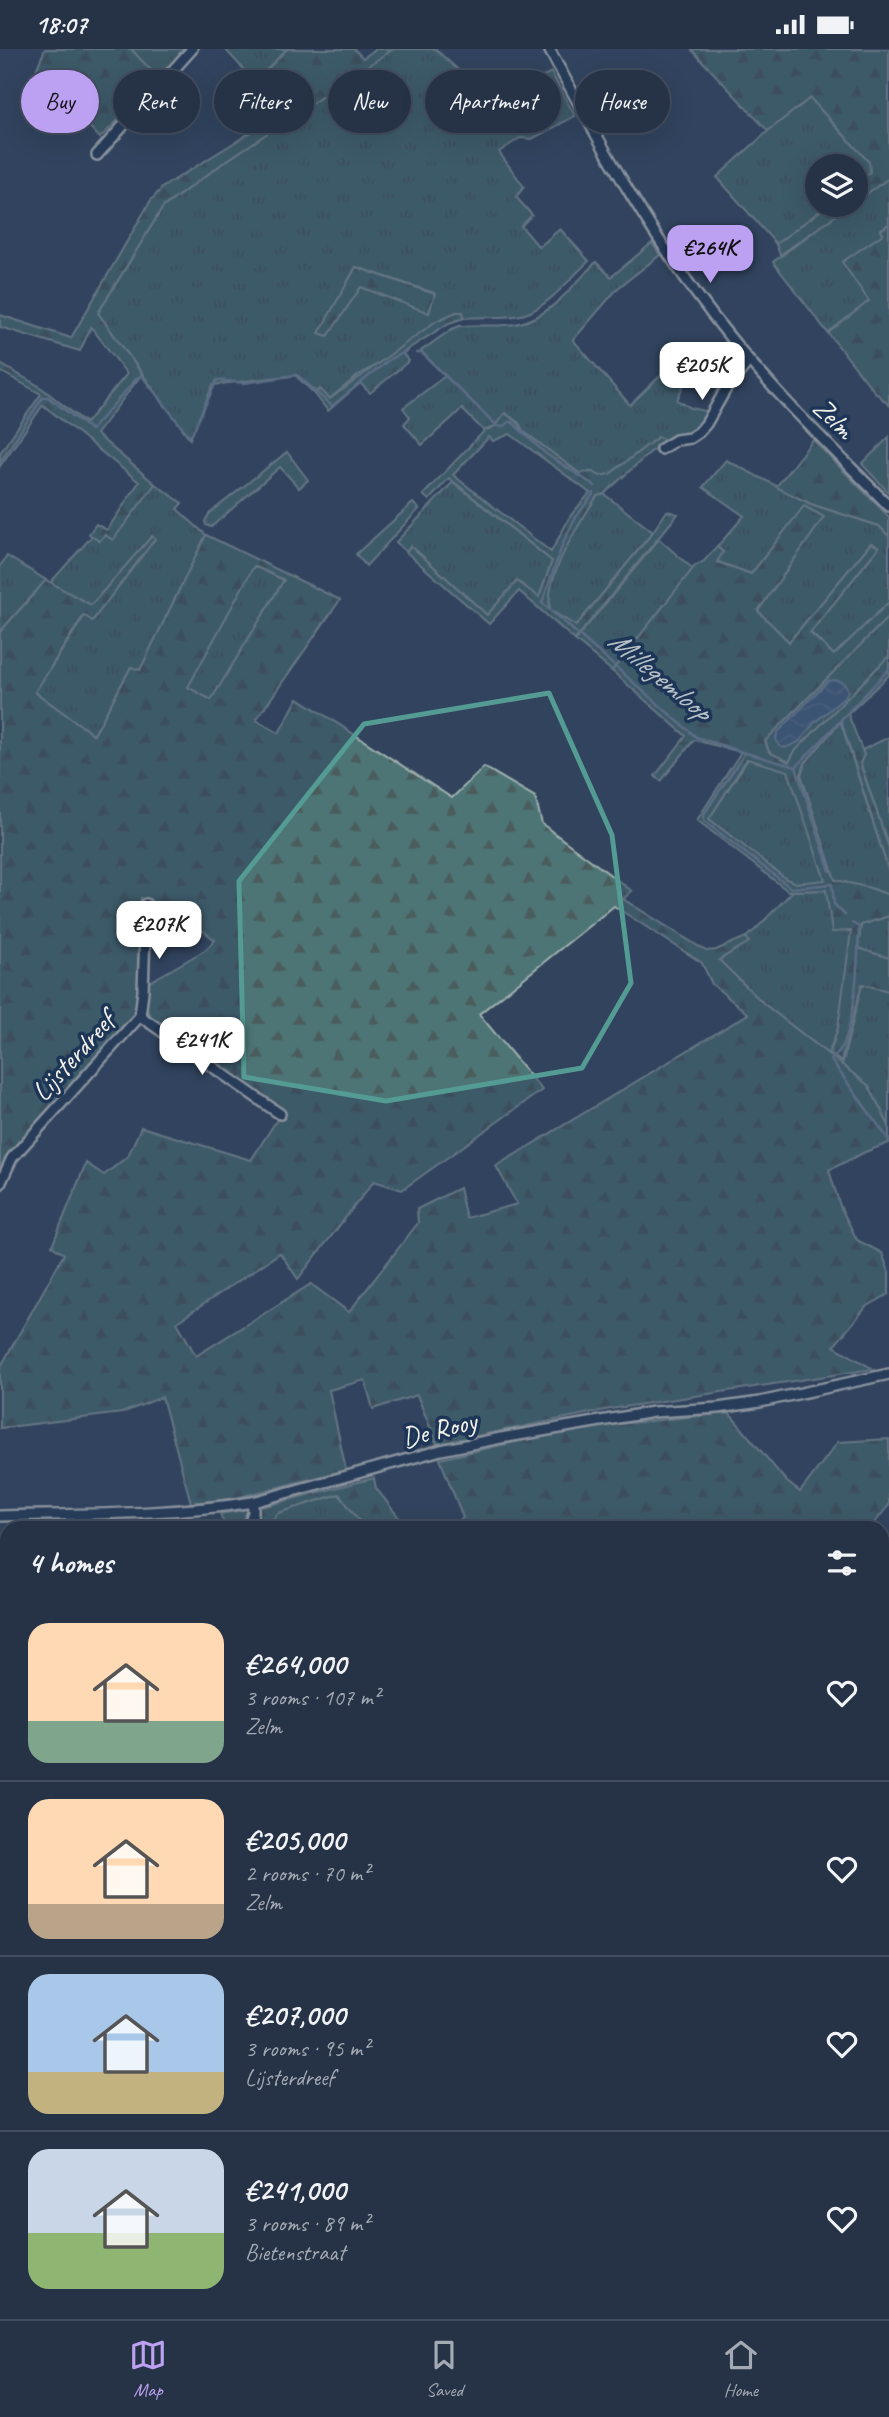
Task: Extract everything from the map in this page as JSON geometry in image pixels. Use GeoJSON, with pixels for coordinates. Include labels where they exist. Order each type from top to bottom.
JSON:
{"type":"FeatureCollection","features":[{"type":"Feature","properties":{"kind":"street"},"geometry":{"type":"LineString","coordinates":[[97,155],[192,49]]}},
{"type":"Feature","properties":{"kind":"street"},"geometry":{"type":"LineString","coordinates":[[551,53],[562,49]]}},
{"type":"Feature","properties":{"kind":"street","name":"Zelm"},"geometry":{"type":"LineString","coordinates":[[551,53],[636,205],[703,300],[749,361],[785,401],[889,506]]}},
{"type":"Feature","properties":{"kind":"street"},"geometry":{"type":"LineString","coordinates":[[662,449],[676,440],[690,438],[699,432],[727,387],[749,361]]}},
{"type":"Feature","properties":{"kind":"street","name":"Lijsterdreef"},"geometry":{"type":"LineString","coordinates":[[0,1184],[12,1158],[140,1016],[144,991],[146,904]]}},
{"type":"Feature","properties":{"kind":"street"},"geometry":{"type":"LineString","coordinates":[[140,1016],[281,1114]]}},
{"type":"Feature","properties":{"kind":"street","name":"De Rooy"},"geometry":{"type":"LineString","coordinates":[[0,1516],[182,1510],[253,1502],[441,1450],[653,1412],[760,1402],[889,1374]]}},
{"type":"Feature","properties":{"kind":"street"},"geometry":{"type":"LineString","coordinates":[[250,1521],[253,1502]]}},
{"type":"Feature","properties":{"kind":"highlighted area"},"geometry":{"type":"Polygon","coordinates":[[[549,693],[612,835],[631,983],[582,1068],[386,1101],[244,1077],[239,881],[364,724],[549,693]]]}},
{"type":"Feature","properties":{"kind":"green space"},"geometry":{"type":"Polygon","coordinates":[[[45,49],[131,49],[151,70],[113,70],[113,125],[100,138],[95,133],[99,133],[99,70],[36,70],[45,49]]]}},
{"type":"Feature","properties":{"kind":"green space"},"geometry":{"type":"Polygon","coordinates":[[[131,49],[185,49],[167,70],[151,70],[131,49]]]}},
{"type":"Feature","properties":{"kind":"green space"},"geometry":{"type":"Polygon","coordinates":[[[225,49],[287,49],[267,70],[244,70],[225,49]]]}},
{"type":"Feature","properties":{"kind":"green space"},"geometry":{"type":"Polygon","coordinates":[[[287,49],[354,49],[363,58],[376,49],[393,49],[362,70],[328,70],[328,93],[314,102],[314,70],[267,70],[287,49]]]}},
{"type":"Feature","properties":{"kind":"green space"},"geometry":{"type":"Polygon","coordinates":[[[393,49],[435,49],[458,70],[425,70],[425,133],[543,133],[532,139],[520,138],[499,152],[524,187],[516,197],[532,215],[521,226],[539,247],[560,229],[589,261],[551,298],[534,310],[512,316],[464,318],[463,312],[359,375],[329,399],[320,390],[315,394],[295,375],[213,385],[190,439],[98,313],[163,207],[268,133],[314,133],[314,102],[328,93],[328,133],[411,133],[411,70],[362,70],[393,49]],[[356,267],[320,333],[361,287],[429,312],[434,293],[356,267]]]}},
{"type":"Feature","properties":{"kind":"green space"},"geometry":{"type":"Polygon","coordinates":[[[691,49],[889,49],[889,178],[868,193],[868,154],[862,154],[810,98],[768,131],[691,49]]]}},
{"type":"Feature","properties":{"kind":"green space"},"geometry":{"type":"Polygon","coordinates":[[[561,90],[575,116],[561,123],[561,90]]]}},
{"type":"Feature","properties":{"kind":"green space"},"geometry":{"type":"Polygon","coordinates":[[[810,98],[862,154],[805,154],[805,217],[812,217],[776,244],[717,177],[810,98]]]}},
{"type":"Feature","properties":{"kind":"green space"},"geometry":{"type":"Polygon","coordinates":[[[250,133],[268,133],[163,207],[98,313],[142,374],[96,434],[155,484],[113,540],[105,535],[99,541],[89,534],[96,524],[107,530],[139,482],[43,405],[0,466],[0,453],[41,394],[0,371],[0,364],[39,386],[86,423],[127,374],[91,327],[80,351],[0,327],[0,315],[71,338],[151,200],[163,187],[250,133]]]}},
{"type":"Feature","properties":{"kind":"green space"},"geometry":{"type":"Polygon","coordinates":[[[889,178],[889,224],[881,229],[883,233],[870,301],[828,333],[773,262],[834,217],[868,217],[868,193],[889,178]]]}},
{"type":"Feature","properties":{"kind":"green space"},"geometry":{"type":"Polygon","coordinates":[[[812,217],[833,217],[780,255],[776,244],[812,217]]]}},
{"type":"Feature","properties":{"kind":"green space"},"geometry":{"type":"Polygon","coordinates":[[[889,224],[889,405],[875,392],[828,333],[869,301],[842,262],[883,234],[881,230],[889,224]]]}},
{"type":"Feature","properties":{"kind":"green space"},"geometry":{"type":"Polygon","coordinates":[[[652,243],[660,255],[618,288],[573,340],[630,405],[682,355],[691,368],[677,400],[691,408],[710,412],[694,430],[673,439],[658,438],[610,474],[600,476],[593,472],[579,473],[523,431],[519,423],[505,413],[494,427],[484,431],[462,409],[422,445],[404,424],[410,417],[403,408],[445,376],[421,351],[460,326],[520,323],[542,314],[596,262],[611,277],[652,243]]]}},
{"type":"Feature","properties":{"kind":"green space"},"geometry":{"type":"Polygon","coordinates":[[[356,267],[435,294],[429,313],[361,287],[328,336],[319,333],[356,267]]]}},
{"type":"Feature","properties":{"kind":"green space"},"geometry":{"type":"Polygon","coordinates":[[[456,312],[463,312],[464,318],[449,323],[402,353],[409,361],[370,393],[360,383],[328,411],[315,394],[320,389],[330,399],[436,321],[456,312]]]}},
{"type":"Feature","properties":{"kind":"green space"},"geometry":{"type":"Polygon","coordinates":[[[505,413],[519,424],[523,431],[579,473],[593,472],[600,476],[610,474],[658,437],[666,440],[604,494],[597,496],[564,551],[552,582],[550,610],[576,626],[650,536],[667,511],[678,514],[575,640],[519,591],[489,624],[406,552],[411,546],[487,615],[517,581],[539,597],[552,561],[449,478],[429,500],[423,495],[484,431],[494,427],[505,413]],[[510,434],[493,441],[489,437],[453,475],[551,552],[571,515],[590,493],[510,434]]]}},
{"type":"Feature","properties":{"kind":"green space"},"geometry":{"type":"Polygon","coordinates":[[[889,437],[889,493],[862,464],[889,437]]]}},
{"type":"Feature","properties":{"kind":"green space"},"geometry":{"type":"Polygon","coordinates":[[[813,440],[889,517],[889,536],[879,526],[811,504],[776,487],[813,440]]]}},
{"type":"Feature","properties":{"kind":"green space"},"geometry":{"type":"Polygon","coordinates":[[[287,452],[308,480],[299,488],[280,467],[211,527],[206,525],[205,521],[210,513],[287,452]]]}},
{"type":"Feature","properties":{"kind":"green space"},"geometry":{"type":"Polygon","coordinates":[[[726,460],[811,504],[879,526],[889,536],[889,602],[834,655],[810,632],[879,547],[871,543],[789,642],[758,611],[804,507],[751,574],[716,561],[723,552],[717,547],[744,516],[703,487],[726,460]]]}},
{"type":"Feature","properties":{"kind":"green space"},"geometry":{"type":"Polygon","coordinates":[[[453,482],[552,561],[539,598],[517,581],[488,616],[411,546],[406,552],[396,542],[453,482]]]}},
{"type":"Feature","properties":{"kind":"green space"},"geometry":{"type":"Polygon","coordinates":[[[155,484],[182,503],[177,509],[206,535],[140,671],[131,667],[94,735],[35,692],[85,615],[93,620],[152,537],[91,605],[50,583],[92,536],[99,541],[105,535],[113,539],[155,484]]]}},
{"type":"Feature","properties":{"kind":"green space"},"geometry":{"type":"Polygon","coordinates":[[[604,494],[653,532],[576,626],[550,610],[552,582],[564,551],[581,521],[597,496],[604,494]]]}},
{"type":"Feature","properties":{"kind":"green space"},"geometry":{"type":"Polygon","coordinates":[[[413,503],[419,509],[366,566],[356,554],[413,503]]]}},
{"type":"Feature","properties":{"kind":"green space"},"geometry":{"type":"Polygon","coordinates":[[[804,506],[824,517],[758,611],[789,642],[871,543],[879,547],[810,633],[834,655],[889,602],[889,616],[765,741],[769,752],[789,762],[795,751],[889,656],[889,675],[848,714],[864,755],[860,763],[889,848],[889,872],[841,721],[805,763],[801,775],[835,880],[889,895],[889,916],[861,925],[858,948],[889,958],[889,991],[862,984],[841,1062],[830,1053],[838,1028],[851,931],[832,932],[826,890],[788,891],[697,820],[741,752],[694,740],[661,781],[655,776],[686,736],[612,671],[695,566],[717,547],[723,552],[717,562],[751,574],[804,506]],[[747,759],[709,819],[786,879],[796,883],[825,880],[788,771],[747,759]]]}},
{"type":"Feature","properties":{"kind":"green space"},"geometry":{"type":"Polygon","coordinates":[[[206,535],[340,600],[256,720],[279,733],[298,698],[452,798],[484,767],[535,797],[542,824],[632,891],[623,899],[706,951],[716,950],[746,937],[749,942],[719,960],[764,1004],[869,1086],[889,1126],[889,1143],[829,1170],[840,1206],[857,1240],[882,1253],[889,1272],[889,1294],[866,1307],[834,1346],[873,1369],[610,1409],[437,1444],[417,1395],[373,1409],[365,1380],[329,1390],[346,1470],[232,1499],[191,1503],[162,1397],[122,1413],[0,1428],[0,1368],[64,1254],[52,1246],[86,1163],[104,1175],[128,1156],[141,1127],[251,1160],[278,1118],[281,1108],[152,1020],[147,1010],[148,983],[205,950],[215,940],[184,916],[141,898],[137,1010],[7,1157],[0,1172],[0,632],[46,580],[91,605],[152,536],[155,539],[92,621],[84,615],[35,692],[94,735],[131,667],[140,670],[206,535]],[[254,566],[188,687],[211,700],[284,580],[254,566]],[[614,906],[479,1014],[542,1090],[402,1190],[374,1181],[298,1279],[280,1253],[177,1322],[196,1356],[311,1284],[349,1312],[418,1223],[417,1209],[459,1188],[466,1218],[517,1204],[496,1166],[748,1014],[712,984],[702,963],[614,906]]]}},
{"type":"Feature","properties":{"kind":"green space"},"geometry":{"type":"Polygon","coordinates":[[[659,539],[693,569],[612,671],[575,640],[659,539]]]}},
{"type":"Feature","properties":{"kind":"green space"},"geometry":{"type":"Polygon","coordinates":[[[7,556],[46,580],[0,632],[0,566],[7,556]]]}},
{"type":"Feature","properties":{"kind":"green space"},"geometry":{"type":"Polygon","coordinates":[[[254,565],[284,580],[212,700],[187,688],[254,565]]]}},
{"type":"Feature","properties":{"kind":"green space"},"geometry":{"type":"Polygon","coordinates":[[[889,616],[889,656],[795,751],[789,762],[769,752],[765,740],[889,616]]]}},
{"type":"Feature","properties":{"kind":"green space"},"geometry":{"type":"Polygon","coordinates":[[[840,720],[889,872],[889,895],[835,880],[801,775],[805,763],[840,720]]]}},
{"type":"Feature","properties":{"kind":"green space"},"geometry":{"type":"Polygon","coordinates":[[[889,737],[889,848],[860,762],[864,755],[862,750],[889,737]]]}},
{"type":"Feature","properties":{"kind":"green space"},"geometry":{"type":"Polygon","coordinates":[[[748,759],[788,770],[826,881],[796,883],[786,879],[709,819],[748,759]]]}},
{"type":"Feature","properties":{"kind":"green space"},"geometry":{"type":"Polygon","coordinates":[[[826,890],[852,930],[838,1028],[828,1054],[764,1004],[719,960],[748,942],[746,937],[793,891],[826,890]]]}},
{"type":"Feature","properties":{"kind":"green space"},"geometry":{"type":"Polygon","coordinates":[[[889,916],[889,958],[858,949],[861,925],[889,916]]]}},
{"type":"Feature","properties":{"kind":"green space"},"geometry":{"type":"Polygon","coordinates":[[[862,984],[889,991],[889,1126],[869,1086],[842,1065],[862,984]]]}},
{"type":"Feature","properties":{"kind":"green space"},"geometry":{"type":"Polygon","coordinates":[[[729,1413],[786,1481],[800,1492],[838,1442],[889,1439],[889,1505],[876,1521],[459,1521],[463,1518],[440,1459],[523,1440],[608,1425],[729,1413]]]}},
{"type":"Feature","properties":{"kind":"green space"},"geometry":{"type":"Polygon","coordinates":[[[374,1478],[376,1488],[402,1521],[360,1521],[339,1494],[278,1513],[272,1521],[223,1521],[220,1514],[269,1505],[374,1478]]]}},
{"type":"Feature","properties":{"kind":"green space"},"geometry":{"type":"Polygon","coordinates":[[[339,1494],[360,1521],[272,1521],[278,1513],[339,1494]]]}},
{"type":"Feature","properties":{"kind":"water"},"geometry":{"type":"Polygon","coordinates":[[[828,681],[841,681],[846,686],[848,691],[845,697],[814,723],[799,742],[785,748],[779,746],[776,738],[778,732],[828,681]]]}},
{"type":"Feature","properties":{"kind":"waterway","name":"Millegemloop"},"geometry":{"type":"LineString","coordinates":[[0,462],[43,397],[48,397],[91,430],[137,378],[142,376],[189,436],[217,380],[244,383],[297,375],[332,406],[390,359],[407,351]]}},
{"type":"Feature","properties":{"kind":"waterway","name":"Millegemloop"},"geometry":{"type":"LineString","coordinates":[[416,353],[422,353],[497,426],[502,427],[512,422],[546,454],[595,486]]}},
{"type":"Feature","properties":{"kind":"waterway","name":"Millegemloop"},"geometry":{"type":"LineString","coordinates":[[594,493],[576,517],[564,541],[542,603],[696,737],[745,753],[704,814],[704,821],[791,888],[832,884],[834,904],[845,915]]}},
{"type":"Feature","properties":{"kind":"waterway"},"geometry":{"type":"LineString","coordinates":[[796,767],[889,669]]}},
{"type":"Feature","properties":{"kind":"waterway"},"geometry":{"type":"LineString","coordinates":[[746,753],[796,767],[830,871]]}},
{"type":"Feature","properties":{"kind":"waterway","name":"Millegemloop"},"geometry":{"type":"LineString","coordinates":[[852,923],[859,927],[853,1005],[847,1035],[842,1047],[831,1060],[889,1140]]}}]}
